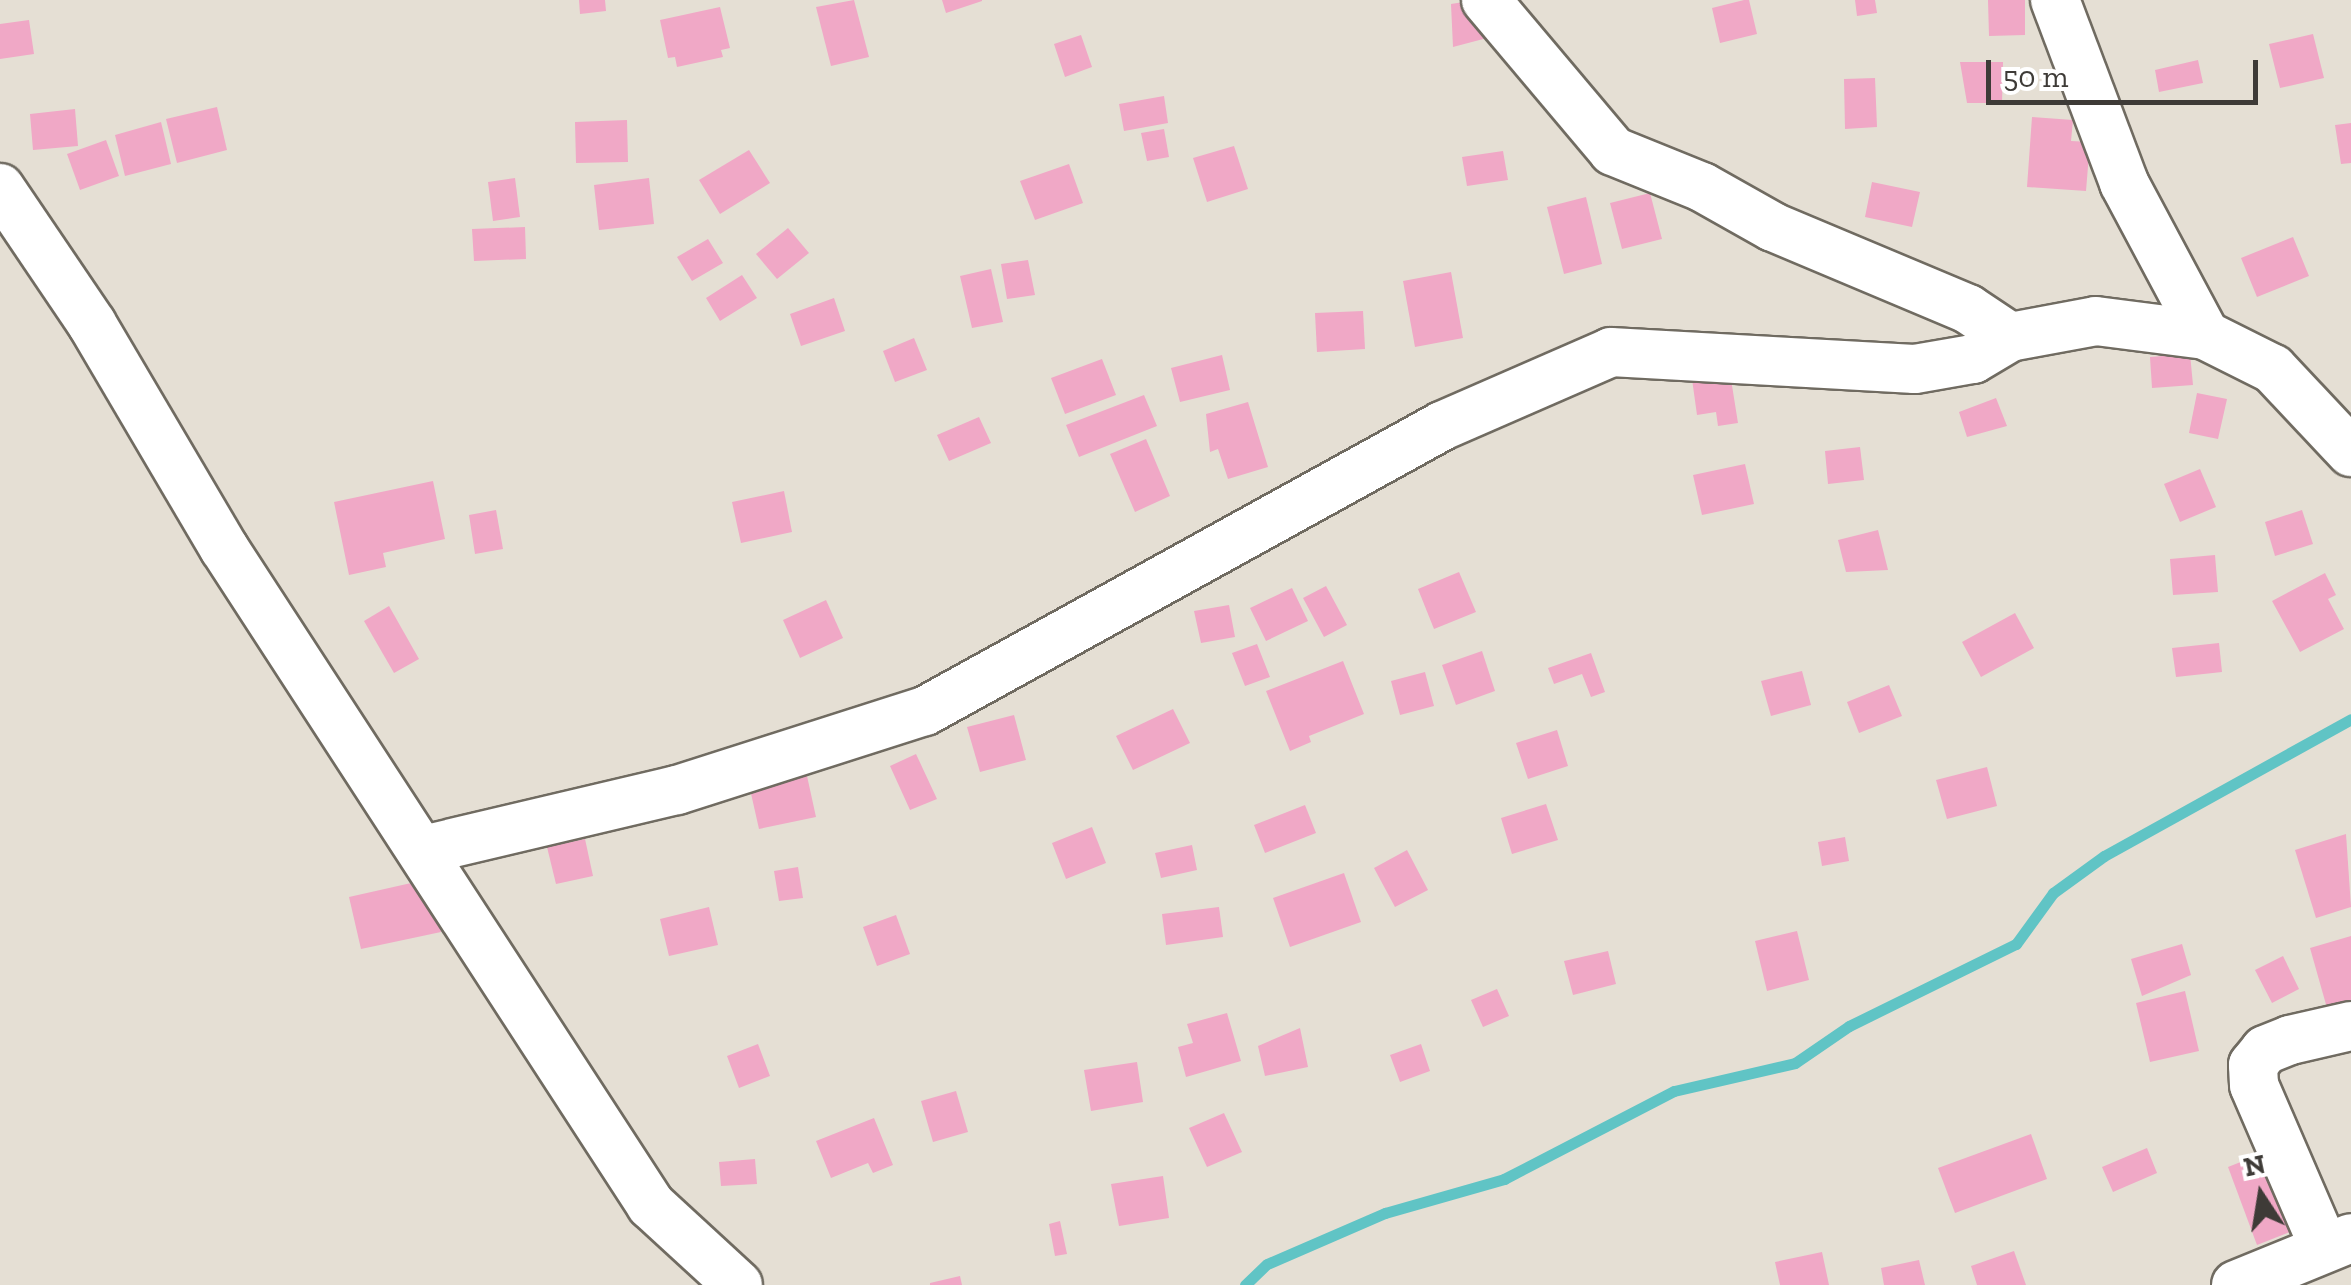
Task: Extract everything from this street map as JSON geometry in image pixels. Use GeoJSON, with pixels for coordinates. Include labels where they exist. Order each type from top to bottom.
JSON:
{"type":"FeatureCollection","features":[{"type":"Feature","properties":{"kind":"street"},"geometry":{"type":"LineString","coordinates":[[1486,0],[1613,151],[1968,309],[2010,337]]}},
{"type":"Feature","properties":{"kind":"street"},"geometry":{"type":"LineString","coordinates":[[2055,0],[2124,183],[2205,335]]}},
{"type":"Feature","properties":{"kind":"street"},"geometry":{"type":"LineString","coordinates":[[0,188],[651,1205],[738,1285]]}},
{"type":"Feature","properties":{"kind":"street"},"geometry":{"type":"LineString","coordinates":[[423,850],[677,790],[925,711],[1442,426],[1589,359],[1632,350],[1915,368],[1973,359],[2010,337],[2096,321],[2205,335],[2273,368],[2351,452]]}},
{"type":"Feature","properties":{"kind":"street"},"geometry":{"type":"LineString","coordinates":[[2236,1285],[2337,1242],[2254,1085],[2254,1065],[2277,1045],[2351,1026]]}},
{"type":"Feature","properties":{"kind":"building"},"geometry":{"type":"Polygon","coordinates":[[[579,0],[605,0],[606,11],[580,14],[579,0]]]}},
{"type":"Feature","properties":{"kind":"building"},"geometry":{"type":"Polygon","coordinates":[[[854,0],[869,57],[831,66],[816,7],[854,0]]]}},
{"type":"Feature","properties":{"kind":"building"},"geometry":{"type":"Polygon","coordinates":[[[942,0],[982,0],[982,1],[946,13],[942,0]]]}},
{"type":"Feature","properties":{"kind":"building"},"geometry":{"type":"Polygon","coordinates":[[[1476,0],[1487,38],[1453,47],[1451,4],[1476,0]]]}},
{"type":"Feature","properties":{"kind":"building"},"geometry":{"type":"Polygon","coordinates":[[[1749,0],[1757,34],[1720,43],[1712,8],[1749,0]]]}},
{"type":"Feature","properties":{"kind":"building"},"geometry":{"type":"Polygon","coordinates":[[[1855,0],[1875,0],[1877,13],[1857,16],[1855,0]]]}},
{"type":"Feature","properties":{"kind":"building"},"geometry":{"type":"Polygon","coordinates":[[[1988,0],[2025,0],[2025,35],[1989,36],[1988,0]]]}},
{"type":"Feature","properties":{"kind":"building"},"geometry":{"type":"Polygon","coordinates":[[[720,7],[730,48],[721,50],[723,57],[677,67],[675,57],[668,58],[660,20],[720,7]]]}},
{"type":"Feature","properties":{"kind":"building"},"geometry":{"type":"Polygon","coordinates":[[[29,20],[34,54],[0,59],[0,24],[29,20]]]}},
{"type":"Feature","properties":{"kind":"building"},"geometry":{"type":"Polygon","coordinates":[[[2313,34],[2324,78],[2280,88],[2269,44],[2313,34]]]}},
{"type":"Feature","properties":{"kind":"building"},"geometry":{"type":"Polygon","coordinates":[[[1081,35],[1092,67],[1065,77],[1054,44],[1081,35]]]}},
{"type":"Feature","properties":{"kind":"building"},"geometry":{"type":"Polygon","coordinates":[[[2198,60],[2203,83],[2159,92],[2155,70],[2198,60]]]}},
{"type":"Feature","properties":{"kind":"building"},"geometry":{"type":"Polygon","coordinates":[[[1960,62],[2003,62],[2002,103],[1967,103],[1960,62]]]}},
{"type":"Feature","properties":{"kind":"building"},"geometry":{"type":"Polygon","coordinates":[[[1875,78],[1877,127],[1845,129],[1844,79],[1875,78]]]}},
{"type":"Feature","properties":{"kind":"building"},"geometry":{"type":"Polygon","coordinates":[[[1164,96],[1168,123],[1124,131],[1119,104],[1164,96]]]}},
{"type":"Feature","properties":{"kind":"building"},"geometry":{"type":"Polygon","coordinates":[[[217,107],[227,150],[177,163],[166,119],[217,107]]]}},
{"type":"Feature","properties":{"kind":"building"},"geometry":{"type":"Polygon","coordinates":[[[75,109],[78,146],[33,150],[30,114],[75,109]]]}},
{"type":"Feature","properties":{"kind":"building"},"geometry":{"type":"Polygon","coordinates":[[[2032,117],[2073,120],[2071,141],[2090,142],[2086,191],[2027,187],[2032,117]]]}},
{"type":"Feature","properties":{"kind":"building"},"geometry":{"type":"Polygon","coordinates":[[[627,120],[628,162],[576,163],[575,122],[627,120]]]}},
{"type":"Feature","properties":{"kind":"building"},"geometry":{"type":"Polygon","coordinates":[[[161,122],[171,164],[125,176],[115,135],[161,122]]]}},
{"type":"Feature","properties":{"kind":"building"},"geometry":{"type":"Polygon","coordinates":[[[2351,123],[2351,163],[2341,164],[2335,125],[2351,123]]]}},
{"type":"Feature","properties":{"kind":"building"},"geometry":{"type":"Polygon","coordinates":[[[1164,129],[1169,157],[1147,161],[1141,133],[1164,129]]]}},
{"type":"Feature","properties":{"kind":"building"},"geometry":{"type":"Polygon","coordinates":[[[106,140],[119,176],[80,190],[67,154],[106,140]]]}},
{"type":"Feature","properties":{"kind":"building"},"geometry":{"type":"Polygon","coordinates":[[[1234,146],[1248,189],[1207,202],[1193,158],[1234,146]]]}},
{"type":"Feature","properties":{"kind":"building"},"geometry":{"type":"Polygon","coordinates":[[[749,150],[770,183],[720,214],[699,180],[749,150]]]}},
{"type":"Feature","properties":{"kind":"building"},"geometry":{"type":"Polygon","coordinates":[[[1503,151],[1508,180],[1467,186],[1462,157],[1503,151]]]}},
{"type":"Feature","properties":{"kind":"building"},"geometry":{"type":"Polygon","coordinates":[[[1069,164],[1083,203],[1035,220],[1020,181],[1069,164]]]}},
{"type":"Feature","properties":{"kind":"building"},"geometry":{"type":"Polygon","coordinates":[[[515,178],[520,217],[493,221],[488,182],[515,178]]]}},
{"type":"Feature","properties":{"kind":"building"},"geometry":{"type":"Polygon","coordinates":[[[649,178],[654,224],[599,230],[594,185],[649,178]]]}},
{"type":"Feature","properties":{"kind":"building"},"geometry":{"type":"Polygon","coordinates":[[[1872,182],[1920,192],[1912,227],[1865,217],[1872,182]]]}},
{"type":"Feature","properties":{"kind":"building"},"geometry":{"type":"Polygon","coordinates":[[[1650,193],[1662,239],[1622,249],[1610,203],[1650,193]]]}},
{"type":"Feature","properties":{"kind":"building"},"geometry":{"type":"Polygon","coordinates":[[[1586,197],[1602,264],[1564,274],[1547,207],[1586,197]]]}},
{"type":"Feature","properties":{"kind":"building"},"geometry":{"type":"Polygon","coordinates":[[[525,227],[526,259],[474,261],[472,229],[525,227]]]}},
{"type":"Feature","properties":{"kind":"building"},"geometry":{"type":"Polygon","coordinates":[[[788,228],[809,253],[777,279],[756,254],[788,228]]]}},
{"type":"Feature","properties":{"kind":"building"},"geometry":{"type":"Polygon","coordinates":[[[2293,237],[2309,276],[2257,297],[2241,258],[2293,237]]]}},
{"type":"Feature","properties":{"kind":"building"},"geometry":{"type":"Polygon","coordinates":[[[708,239],[723,263],[692,281],[677,257],[708,239]]]}},
{"type":"Feature","properties":{"kind":"building"},"geometry":{"type":"Polygon","coordinates":[[[1028,260],[1035,295],[1007,299],[1001,264],[1028,260]]]}},
{"type":"Feature","properties":{"kind":"building"},"geometry":{"type":"Polygon","coordinates":[[[991,269],[1003,322],[972,328],[960,276],[991,269]]]}},
{"type":"Feature","properties":{"kind":"building"},"geometry":{"type":"Polygon","coordinates":[[[1451,272],[1463,338],[1415,347],[1403,281],[1451,272]]]}},
{"type":"Feature","properties":{"kind":"building"},"geometry":{"type":"Polygon","coordinates":[[[742,275],[757,298],[720,321],[706,298],[742,275]]]}},
{"type":"Feature","properties":{"kind":"building"},"geometry":{"type":"Polygon","coordinates":[[[834,298],[845,331],[801,346],[790,314],[834,298]]]}},
{"type":"Feature","properties":{"kind":"building"},"geometry":{"type":"Polygon","coordinates":[[[1363,311],[1365,349],[1317,352],[1315,313],[1363,311]]]}},
{"type":"Feature","properties":{"kind":"building"},"geometry":{"type":"Polygon","coordinates":[[[914,338],[927,370],[895,382],[883,351],[914,338]]]}},
{"type":"Feature","properties":{"kind":"building"},"geometry":{"type":"Polygon","coordinates":[[[2190,354],[2193,385],[2152,388],[2150,357],[2190,354]]]}},
{"type":"Feature","properties":{"kind":"building"},"geometry":{"type":"Polygon","coordinates":[[[1222,355],[1230,390],[1180,402],[1171,368],[1222,355]]]}},
{"type":"Feature","properties":{"kind":"building"},"geometry":{"type":"Polygon","coordinates":[[[1102,359],[1116,395],[1065,414],[1051,378],[1102,359]]]}},
{"type":"Feature","properties":{"kind":"building"},"geometry":{"type":"Polygon","coordinates":[[[1730,373],[1738,423],[1718,426],[1716,412],[1697,415],[1692,379],[1730,373]]]}},
{"type":"Feature","properties":{"kind":"building"},"geometry":{"type":"Polygon","coordinates":[[[2197,393],[2227,399],[2218,439],[2189,433],[2197,393]]]}},
{"type":"Feature","properties":{"kind":"building"},"geometry":{"type":"Polygon","coordinates":[[[1144,395],[1157,426],[1079,457],[1066,425],[1144,395]]]}},
{"type":"Feature","properties":{"kind":"building"},"geometry":{"type":"Polygon","coordinates":[[[1996,398],[2007,426],[1967,437],[1959,412],[1996,398]]]}},
{"type":"Feature","properties":{"kind":"building"},"geometry":{"type":"Polygon","coordinates":[[[1248,402],[1268,467],[1228,479],[1218,449],[1210,452],[1206,414],[1248,402]]]}},
{"type":"Feature","properties":{"kind":"building"},"geometry":{"type":"Polygon","coordinates":[[[979,417],[991,443],[949,461],[937,435],[979,417]]]}},
{"type":"Feature","properties":{"kind":"building"},"geometry":{"type":"Polygon","coordinates":[[[1146,439],[1170,496],[1135,512],[1110,454],[1146,439]]]}},
{"type":"Feature","properties":{"kind":"building"},"geometry":{"type":"Polygon","coordinates":[[[1860,447],[1864,480],[1828,484],[1825,451],[1860,447]]]}},
{"type":"Feature","properties":{"kind":"building"},"geometry":{"type":"Polygon","coordinates":[[[1745,464],[1754,504],[1702,515],[1693,475],[1745,464]]]}},
{"type":"Feature","properties":{"kind":"building"},"geometry":{"type":"Polygon","coordinates":[[[2200,469],[2216,507],[2180,522],[2164,484],[2200,469]]]}},
{"type":"Feature","properties":{"kind":"building"},"geometry":{"type":"Polygon","coordinates":[[[433,481],[445,539],[383,553],[386,567],[349,575],[334,502],[433,481]]]}},
{"type":"Feature","properties":{"kind":"building"},"geometry":{"type":"Polygon","coordinates":[[[784,491],[792,532],[741,543],[732,502],[784,491]]]}},
{"type":"Feature","properties":{"kind":"building"},"geometry":{"type":"Polygon","coordinates":[[[496,510],[503,549],[475,554],[469,515],[496,510]]]}},
{"type":"Feature","properties":{"kind":"building"},"geometry":{"type":"Polygon","coordinates":[[[2302,510],[2313,544],[2275,556],[2265,522],[2302,510]]]}},
{"type":"Feature","properties":{"kind":"building"},"geometry":{"type":"Polygon","coordinates":[[[1878,530],[1888,570],[1846,572],[1838,540],[1878,530]]]}},
{"type":"Feature","properties":{"kind":"building"},"geometry":{"type":"Polygon","coordinates":[[[2215,555],[2218,592],[2173,595],[2170,559],[2215,555]]]}},
{"type":"Feature","properties":{"kind":"building"},"geometry":{"type":"Polygon","coordinates":[[[1459,572],[1476,612],[1434,629],[1418,589],[1459,572]]]}},
{"type":"Feature","properties":{"kind":"building"},"geometry":{"type":"Polygon","coordinates":[[[2325,573],[2336,595],[2328,599],[2344,629],[2300,652],[2272,601],[2325,573]]]}},
{"type":"Feature","properties":{"kind":"building"},"geometry":{"type":"Polygon","coordinates":[[[1326,586],[1347,625],[1324,637],[1303,598],[1326,586]]]}},
{"type":"Feature","properties":{"kind":"building"},"geometry":{"type":"Polygon","coordinates":[[[1292,588],[1308,621],[1266,641],[1250,608],[1292,588]]]}},
{"type":"Feature","properties":{"kind":"building"},"geometry":{"type":"Polygon","coordinates":[[[826,600],[843,638],[800,658],[783,620],[826,600]]]}},
{"type":"Feature","properties":{"kind":"building"},"geometry":{"type":"Polygon","coordinates":[[[1229,605],[1235,637],[1201,643],[1194,611],[1229,605]]]}},
{"type":"Feature","properties":{"kind":"building"},"geometry":{"type":"Polygon","coordinates":[[[389,606],[419,659],[394,673],[364,621],[389,606]]]}},
{"type":"Feature","properties":{"kind":"building"},"geometry":{"type":"Polygon","coordinates":[[[2015,613],[2034,648],[1981,677],[1962,642],[2015,613]]]}},
{"type":"Feature","properties":{"kind":"building"},"geometry":{"type":"Polygon","coordinates":[[[2219,643],[2222,672],[2176,677],[2172,648],[2219,643]]]}},
{"type":"Feature","properties":{"kind":"building"},"geometry":{"type":"Polygon","coordinates":[[[1257,644],[1270,677],[1245,686],[1232,653],[1257,644]]]}},
{"type":"Feature","properties":{"kind":"building"},"geometry":{"type":"Polygon","coordinates":[[[1482,651],[1495,691],[1456,705],[1442,665],[1482,651]]]}},
{"type":"Feature","properties":{"kind":"building"},"geometry":{"type":"Polygon","coordinates":[[[1591,653],[1605,692],[1591,697],[1582,674],[1554,684],[1548,668],[1591,653]]]}},
{"type":"Feature","properties":{"kind":"building"},"geometry":{"type":"Polygon","coordinates":[[[1343,661],[1364,714],[1309,736],[1311,742],[1290,751],[1266,691],[1343,661]]]}},
{"type":"Feature","properties":{"kind":"building"},"geometry":{"type":"Polygon","coordinates":[[[1802,671],[1811,705],[1771,716],[1761,681],[1802,671]]]}},
{"type":"Feature","properties":{"kind":"building"},"geometry":{"type":"Polygon","coordinates":[[[1425,672],[1434,706],[1400,715],[1391,681],[1425,672]]]}},
{"type":"Feature","properties":{"kind":"building"},"geometry":{"type":"Polygon","coordinates":[[[1889,685],[1902,716],[1859,733],[1847,702],[1889,685]]]}},
{"type":"Feature","properties":{"kind":"building"},"geometry":{"type":"Polygon","coordinates":[[[1173,709],[1190,743],[1133,770],[1116,736],[1173,709]]]}},
{"type":"Feature","properties":{"kind":"building"},"geometry":{"type":"Polygon","coordinates":[[[1014,715],[1026,760],[980,772],[967,727],[1014,715]]]}},
{"type":"Feature","properties":{"kind":"building"},"geometry":{"type":"Polygon","coordinates":[[[1557,730],[1568,766],[1528,779],[1516,743],[1557,730]]]}},
{"type":"Feature","properties":{"kind":"building"},"geometry":{"type":"Polygon","coordinates":[[[916,754],[937,799],[910,810],[890,766],[916,754]]]}},
{"type":"Feature","properties":{"kind":"building"},"geometry":{"type":"Polygon","coordinates":[[[1987,767],[1997,806],[1947,819],[1936,780],[1987,767]]]}},
{"type":"Feature","properties":{"kind":"building"},"geometry":{"type":"Polygon","coordinates":[[[807,776],[816,817],[759,829],[750,789],[807,776]]]}},
{"type":"Feature","properties":{"kind":"building"},"geometry":{"type":"Polygon","coordinates":[[[1546,804],[1558,840],[1512,854],[1501,818],[1546,804]]]}},
{"type":"Feature","properties":{"kind":"building"},"geometry":{"type":"Polygon","coordinates":[[[1305,805],[1316,833],[1265,853],[1254,825],[1305,805]]]}},
{"type":"Feature","properties":{"kind":"building"},"geometry":{"type":"Polygon","coordinates":[[[1092,827],[1106,863],[1066,879],[1052,843],[1092,827]]]}},
{"type":"Feature","properties":{"kind":"building"},"geometry":{"type":"Polygon","coordinates":[[[2346,834],[2351,907],[2316,918],[2295,850],[2346,834]]]}},
{"type":"Feature","properties":{"kind":"building"},"geometry":{"type":"Polygon","coordinates":[[[1845,837],[1849,861],[1822,866],[1818,842],[1845,837]]]}},
{"type":"Feature","properties":{"kind":"building"},"geometry":{"type":"Polygon","coordinates":[[[585,839],[593,876],[556,884],[547,847],[585,839]]]}},
{"type":"Feature","properties":{"kind":"building"},"geometry":{"type":"Polygon","coordinates":[[[1192,845],[1197,870],[1161,878],[1155,853],[1192,845]]]}},
{"type":"Feature","properties":{"kind":"building"},"geometry":{"type":"Polygon","coordinates":[[[1407,850],[1428,890],[1395,907],[1374,868],[1407,850]]]}},
{"type":"Feature","properties":{"kind":"building"},"geometry":{"type":"Polygon","coordinates":[[[798,867],[803,898],[779,901],[774,871],[798,867]]]}},
{"type":"Feature","properties":{"kind":"building"},"geometry":{"type":"Polygon","coordinates":[[[1344,873],[1361,922],[1290,947],[1273,898],[1344,873]]]}},
{"type":"Feature","properties":{"kind":"building"},"geometry":{"type":"Polygon","coordinates":[[[429,879],[441,932],[361,949],[349,897],[429,879]]]}},
{"type":"Feature","properties":{"kind":"building"},"geometry":{"type":"Polygon","coordinates":[[[709,907],[718,945],[669,956],[660,919],[709,907]]]}},
{"type":"Feature","properties":{"kind":"building"},"geometry":{"type":"Polygon","coordinates":[[[1219,907],[1223,937],[1166,945],[1162,914],[1219,907]]]}},
{"type":"Feature","properties":{"kind":"building"},"geometry":{"type":"Polygon","coordinates":[[[896,915],[910,954],[877,966],[863,927],[896,915]]]}},
{"type":"Feature","properties":{"kind":"building"},"geometry":{"type":"Polygon","coordinates":[[[1797,931],[1809,980],[1767,991],[1755,941],[1797,931]]]}},
{"type":"Feature","properties":{"kind":"building"},"geometry":{"type":"Polygon","coordinates":[[[2351,936],[2351,1001],[2327,1008],[2310,948],[2351,936]]]}},
{"type":"Feature","properties":{"kind":"building"},"geometry":{"type":"Polygon","coordinates":[[[2182,944],[2191,975],[2142,996],[2131,959],[2182,944]]]}},
{"type":"Feature","properties":{"kind":"building"},"geometry":{"type":"Polygon","coordinates":[[[1608,951],[1616,984],[1573,995],[1564,961],[1608,951]]]}},
{"type":"Feature","properties":{"kind":"building"},"geometry":{"type":"Polygon","coordinates":[[[2283,956],[2299,989],[2272,1003],[2255,970],[2283,956]]]}},
{"type":"Feature","properties":{"kind":"building"},"geometry":{"type":"Polygon","coordinates":[[[1497,989],[1509,1016],[1483,1027],[1471,1000],[1497,989]]]}},
{"type":"Feature","properties":{"kind":"building"},"geometry":{"type":"Polygon","coordinates":[[[2185,991],[2199,1051],[2150,1062],[2136,1003],[2185,991]]]}},
{"type":"Feature","properties":{"kind":"building"},"geometry":{"type":"Polygon","coordinates":[[[1227,1013],[1241,1061],[1186,1077],[1178,1047],[1193,1043],[1187,1024],[1227,1013]]]}},
{"type":"Feature","properties":{"kind":"building"},"geometry":{"type":"Polygon","coordinates":[[[1300,1028],[1308,1067],[1265,1076],[1258,1046],[1300,1028]]]}},
{"type":"Feature","properties":{"kind":"building"},"geometry":{"type":"Polygon","coordinates":[[[758,1044],[770,1076],[739,1088],[727,1056],[758,1044]]]}},
{"type":"Feature","properties":{"kind":"building"},"geometry":{"type":"Polygon","coordinates":[[[1421,1044],[1430,1071],[1400,1082],[1390,1055],[1421,1044]]]}},
{"type":"Feature","properties":{"kind":"building"},"geometry":{"type":"Polygon","coordinates":[[[1137,1062],[1143,1102],[1091,1111],[1084,1070],[1137,1062]]]}},
{"type":"Feature","properties":{"kind":"building"},"geometry":{"type":"Polygon","coordinates":[[[956,1091],[968,1132],[933,1142],[921,1101],[956,1091]]]}},
{"type":"Feature","properties":{"kind":"building"},"geometry":{"type":"Polygon","coordinates":[[[1224,1113],[1242,1152],[1207,1167],[1189,1128],[1224,1113]]]}},
{"type":"Feature","properties":{"kind":"building"},"geometry":{"type":"Polygon","coordinates":[[[874,1118],[893,1165],[873,1173],[868,1163],[831,1178],[816,1141],[874,1118]]]}},
{"type":"Feature","properties":{"kind":"building"},"geometry":{"type":"Polygon","coordinates":[[[2031,1134],[2047,1179],[1955,1213],[1938,1168],[2031,1134]]]}},
{"type":"Feature","properties":{"kind":"building"},"geometry":{"type":"Polygon","coordinates":[[[2147,1148],[2157,1173],[2113,1192],[2102,1167],[2147,1148]]]}},
{"type":"Feature","properties":{"kind":"building"},"geometry":{"type":"Polygon","coordinates":[[[2276,1148],[2305,1226],[2257,1245],[2228,1167],[2276,1148]]]}},
{"type":"Feature","properties":{"kind":"building"},"geometry":{"type":"Polygon","coordinates":[[[755,1159],[757,1184],[721,1186],[719,1162],[755,1159]]]}},
{"type":"Feature","properties":{"kind":"building"},"geometry":{"type":"Polygon","coordinates":[[[1163,1176],[1169,1218],[1119,1226],[1111,1184],[1163,1176]]]}},
{"type":"Feature","properties":{"kind":"building"},"geometry":{"type":"Polygon","coordinates":[[[1060,1221],[1067,1254],[1055,1256],[1049,1224],[1060,1221]]]}},
{"type":"Feature","properties":{"kind":"building"},"geometry":{"type":"Polygon","coordinates":[[[2014,1251],[2026,1285],[1977,1285],[1971,1266],[2014,1251]]]}},
{"type":"Feature","properties":{"kind":"building"},"geometry":{"type":"Polygon","coordinates":[[[1822,1252],[1829,1285],[1780,1285],[1775,1262],[1822,1252]]]}},
{"type":"Feature","properties":{"kind":"building"},"geometry":{"type":"Polygon","coordinates":[[[1919,1260],[1925,1285],[1884,1285],[1881,1268],[1919,1260]]]}},
{"type":"Feature","properties":{"kind":"building"},"geometry":{"type":"Polygon","coordinates":[[[960,1276],[962,1285],[930,1285],[930,1283],[960,1276]]]}},
{"type":"Feature","properties":{"kind":"waterway"},"geometry":{"type":"LineString","coordinates":[[1245,1285],[1267,1264],[1385,1213],[1504,1179],[1674,1091],[1795,1063],[1849,1026],[2016,944],[2053,893],[2104,856],[2351,719]]}}]}
